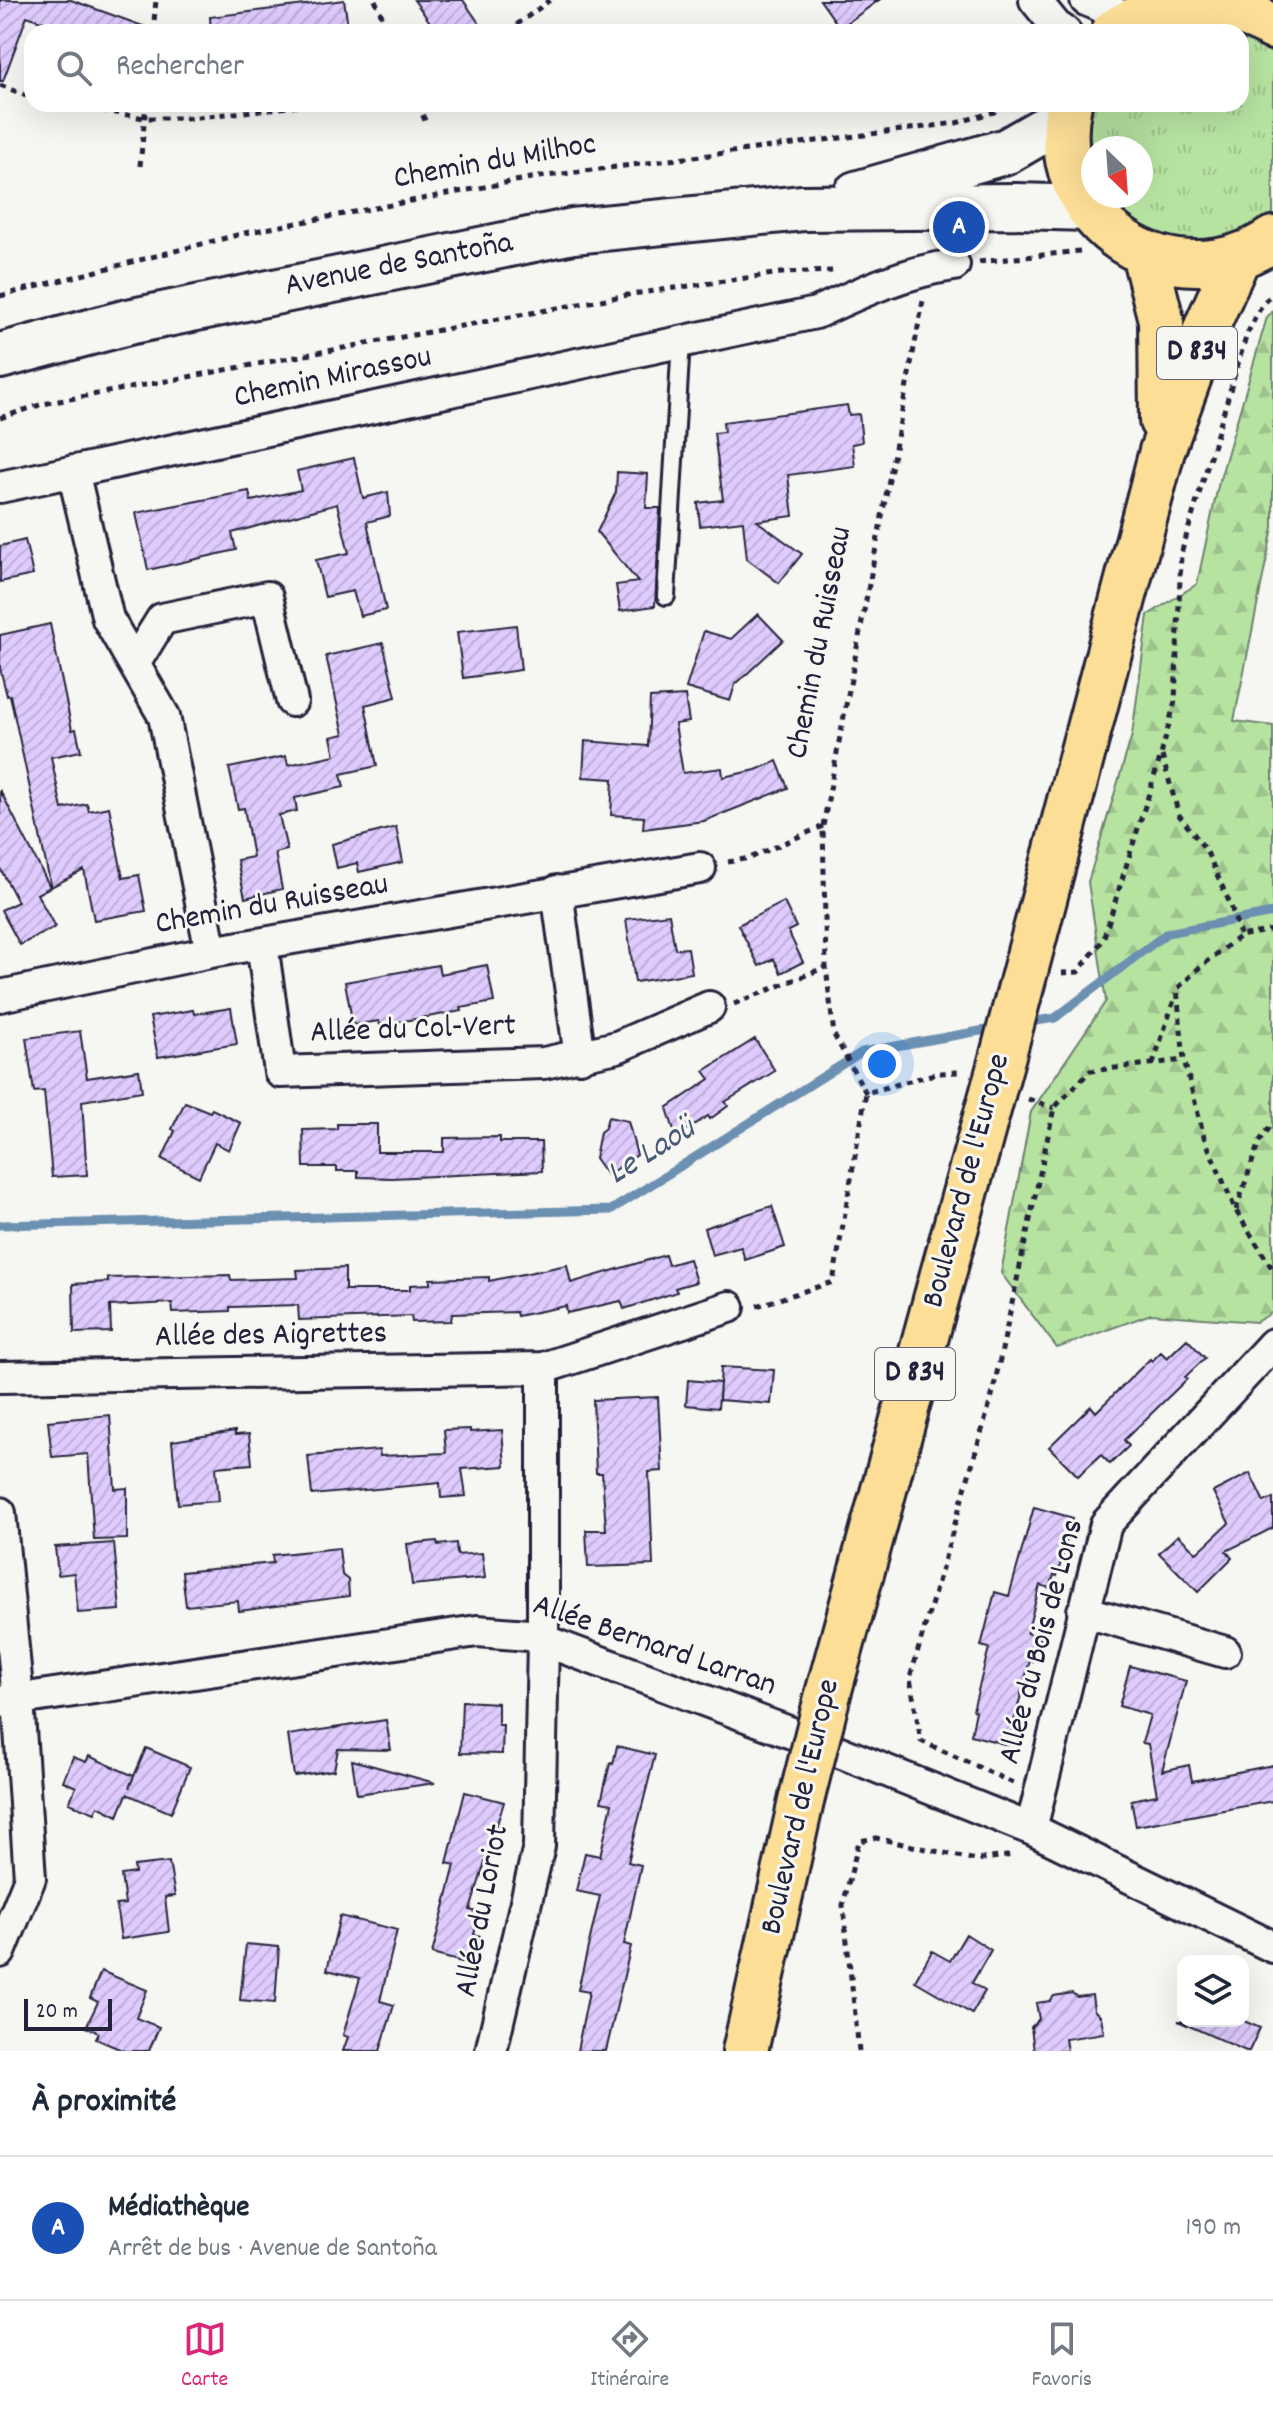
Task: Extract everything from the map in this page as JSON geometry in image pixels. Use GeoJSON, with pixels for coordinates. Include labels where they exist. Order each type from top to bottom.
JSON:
{"type":"FeatureCollection","features":[{"type":"Feature","properties":{"kind":"main road"},"geometry":{"type":"LineString","coordinates":[[1126,24],[1157,8],[1186,1],[1214,3],[1242,10],[1273,27]]}},
{"type":"Feature","properties":{"kind":"main road","name":"Avenue de Santoña"},"geometry":{"type":"LineString","coordinates":[[803,208],[1007,151],[1065,112]]}},
{"type":"Feature","properties":{"kind":"main road"},"geometry":{"type":"LineString","coordinates":[[1068,112],[1066,141],[1069,164],[1077,187],[1096,217],[1123,242],[1144,253],[1190,264],[1214,263],[1255,248]]}},
{"type":"Feature","properties":{"kind":"main road","name":"Avenue de Santoña"},"geometry":{"type":"LineString","coordinates":[[0,356],[128,322],[573,231],[803,208],[1016,206],[1096,217]]}},
{"type":"Feature","properties":{"kind":"main road","name":"Boulevard de l'Europe"},"geometry":{"type":"LineString","coordinates":[[745,2051],[828,1694],[1026,970],[1162,451],[1208,324],[1255,248]]}},
{"type":"Feature","properties":{"kind":"main road","name":"Boulevard de l'Europe"},"geometry":{"type":"LineString","coordinates":[[1144,253],[1161,320],[1162,451]]}},
{"type":"Feature","properties":{"kind":"street"},"geometry":{"type":"LineString","coordinates":[[1035,0],[1054,24]]}},
{"type":"Feature","properties":{"kind":"street"},"geometry":{"type":"LineString","coordinates":[[1086,0],[1119,24]]}},
{"type":"Feature","properties":{"kind":"street","name":"Chemin Mirassou"},"geometry":{"type":"LineString","coordinates":[[0,487],[816,313],[884,281],[942,266]]}},
{"type":"Feature","properties":{"kind":"street"},"geometry":{"type":"LineString","coordinates":[[73,471],[108,619],[164,716],[211,952]]}},
{"type":"Feature","properties":{"kind":"street"},"geometry":{"type":"LineString","coordinates":[[134,664],[162,619],[267,597],[292,701]]}},
{"type":"Feature","properties":{"kind":"street","name":"Chemin du Ruisseau"},"geometry":{"type":"LineString","coordinates":[[0,996],[211,952],[700,868]]}},
{"type":"Feature","properties":{"kind":"street"},"geometry":{"type":"LineString","coordinates":[[557,891],[580,1057]]}},
{"type":"Feature","properties":{"kind":"street","name":"Allée du Col-Vert"},"geometry":{"type":"LineString","coordinates":[[262,944],[280,1072],[544,1063],[617,1047],[709,1007]]}},
{"type":"Feature","properties":{"kind":"street","name":"Allée des Aigrettes"},"geometry":{"type":"LineString","coordinates":[[0,1377],[543,1368],[729,1307]]}},
{"type":"Feature","properties":{"kind":"street","name":"Allée du Bois de Lons"},"geometry":{"type":"LineString","coordinates":[[1031,1829],[1106,1524],[1273,1344]]}},
{"type":"Feature","properties":{"kind":"street"},"geometry":{"type":"LineString","coordinates":[[543,1368],[543,1640]]}},
{"type":"Feature","properties":{"kind":"street"},"geometry":{"type":"LineString","coordinates":[[0,1513],[9,1701],[30,1878],[0,1952]]}},
{"type":"Feature","properties":{"kind":"street"},"geometry":{"type":"LineString","coordinates":[[1083,1611],[1225,1652]]}},
{"type":"Feature","properties":{"kind":"street","name":"Allée Bernard Larran"},"geometry":{"type":"LineString","coordinates":[[9,1701],[477,1631],[529,1635],[805,1738],[1031,1829],[1273,1947]]}},
{"type":"Feature","properties":{"kind":"street","name":"Allée du Loriot"},"geometry":{"type":"LineString","coordinates":[[491,2051],[539,1846],[543,1640]]}},
{"type":"Feature","properties":{"kind":"lane"},"geometry":{"type":"LineString","coordinates":[[666,596],[681,341]]}},
{"type":"Feature","properties":{"kind":"path"},"geometry":{"type":"LineString","coordinates":[[154,24],[156,0]]}},
{"type":"Feature","properties":{"kind":"path"},"geometry":{"type":"LineString","coordinates":[[375,0],[386,24]]}},
{"type":"Feature","properties":{"kind":"path"},"geometry":{"type":"LineString","coordinates":[[518,24],[550,0]]}},
{"type":"Feature","properties":{"kind":"path"},"geometry":{"type":"LineString","coordinates":[[0,85],[24,95]]}},
{"type":"Feature","properties":{"kind":"path"},"geometry":{"type":"LineString","coordinates":[[111,112],[144,118],[190,118],[244,112]]}},
{"type":"Feature","properties":{"kind":"path"},"geometry":{"type":"LineString","coordinates":[[140,166],[145,112]]}},
{"type":"Feature","properties":{"kind":"path"},"geometry":{"type":"LineString","coordinates":[[421,112],[426,123]]}},
{"type":"Feature","properties":{"kind":"path","name":"Chemin du Milhoc"},"geometry":{"type":"LineString","coordinates":[[0,296],[245,233],[531,178],[956,123],[994,112]]}},
{"type":"Feature","properties":{"kind":"path"},"geometry":{"type":"LineString","coordinates":[[942,266],[1085,251],[1096,217]]}},
{"type":"Feature","properties":{"kind":"path","name":"Chemin du Ruisseau"},"geometry":{"type":"LineString","coordinates":[[866,1093],[834,1035],[826,967],[823,826],[942,266]]}},
{"type":"Feature","properties":{"kind":"path"},"geometry":{"type":"LineString","coordinates":[[0,418],[43,404],[633,294],[781,273],[857,271],[884,281]]}},
{"type":"Feature","properties":{"kind":"path"},"geometry":{"type":"LineString","coordinates":[[1026,970],[1054,974],[1078,972],[1103,940],[1175,701],[1181,554],[1247,334],[1263,303],[1273,294]]}},
{"type":"Feature","properties":{"kind":"path"},"geometry":{"type":"LineString","coordinates":[[1161,755],[1179,815],[1206,850],[1231,906],[1238,932]]}},
{"type":"Feature","properties":{"kind":"path"},"geometry":{"type":"LineString","coordinates":[[700,868],[750,858],[823,826]]}},
{"type":"Feature","properties":{"kind":"path"},"geometry":{"type":"LineString","coordinates":[[1153,1064],[1177,989],[1238,932],[1273,930]]}},
{"type":"Feature","properties":{"kind":"path"},"geometry":{"type":"LineString","coordinates":[[709,1007],[730,1006],[826,967]]}},
{"type":"Feature","properties":{"kind":"path"},"geometry":{"type":"LineString","coordinates":[[1177,989],[1184,1060],[1204,1137],[1236,1211],[1273,1270]]}},
{"type":"Feature","properties":{"kind":"path"},"geometry":{"type":"LineString","coordinates":[[1031,1829],[1015,1784],[921,1741],[910,1678],[992,1396],[1054,1108],[1090,1071],[1184,1060]]}},
{"type":"Feature","properties":{"kind":"path"},"geometry":{"type":"LineString","coordinates":[[729,1307],[753,1307],[833,1282],[866,1093],[938,1073],[959,1072]]}},
{"type":"Feature","properties":{"kind":"path"},"geometry":{"type":"LineString","coordinates":[[1021,1097],[1054,1108]]}},
{"type":"Feature","properties":{"kind":"path"},"geometry":{"type":"LineString","coordinates":[[1236,1211],[1259,1142],[1273,1123]]}},
{"type":"Feature","properties":{"kind":"path"},"geometry":{"type":"LineString","coordinates":[[859,2051],[843,1905],[859,1841],[876,1838],[976,1860],[1009,1857]]}},
{"type":"Feature","properties":{"kind":"green space"},"geometry":{"type":"Polygon","coordinates":[[[1249,39],[1273,54],[1273,213],[1255,230],[1208,246],[1158,241],[1116,214],[1112,208],[1153,208],[1153,136],[1086,136],[1084,122],[1088,112],[1249,112],[1249,39]]]}},
{"type":"Feature","properties":{"kind":"green space"},"geometry":{"type":"Polygon","coordinates":[[[1273,311],[1273,527],[1234,721],[1273,726],[1273,1312],[1256,1322],[1151,1314],[1057,1348],[1001,1273],[1031,1112],[1106,1001],[1088,882],[1132,735],[1148,615],[1197,584],[1218,486],[1267,317],[1273,311]]]}},
{"type":"Feature","properties":{"kind":"building"},"geometry":{"type":"Polygon","coordinates":[[[0,0],[71,0],[137,24],[50,24],[27,16],[3,81],[0,81],[0,0]]]}},
{"type":"Feature","properties":{"kind":"building"},"geometry":{"type":"Polygon","coordinates":[[[344,0],[348,24],[210,24],[210,17],[344,0]]]}},
{"type":"Feature","properties":{"kind":"building"},"geometry":{"type":"Polygon","coordinates":[[[414,0],[463,0],[480,24],[431,24],[414,0]]]}},
{"type":"Feature","properties":{"kind":"building"},"geometry":{"type":"Polygon","coordinates":[[[820,0],[879,0],[846,24],[837,24],[820,0]]]}},
{"type":"Feature","properties":{"kind":"building"},"geometry":{"type":"Polygon","coordinates":[[[847,405],[849,415],[859,414],[862,442],[852,444],[855,466],[788,475],[793,516],[757,521],[802,554],[779,583],[747,559],[743,521],[700,526],[698,503],[723,500],[714,433],[724,432],[723,422],[847,405]]]}},
{"type":"Feature","properties":{"kind":"building"},"geometry":{"type":"Polygon","coordinates":[[[354,458],[363,498],[388,492],[390,516],[367,522],[386,610],[360,616],[353,591],[325,597],[316,560],[349,553],[337,504],[232,533],[236,550],[148,570],[136,513],[249,491],[251,501],[301,490],[297,471],[354,458]]]}},
{"type":"Feature","properties":{"kind":"building"},"geometry":{"type":"Polygon","coordinates":[[[617,472],[648,474],[646,508],[660,508],[655,606],[620,611],[616,585],[638,582],[597,532],[616,492],[617,472]]]}},
{"type":"Feature","properties":{"kind":"building"},"geometry":{"type":"Polygon","coordinates":[[[25,540],[33,575],[0,582],[0,546],[25,540]]]}},
{"type":"Feature","properties":{"kind":"building"},"geometry":{"type":"Polygon","coordinates":[[[758,614],[783,640],[735,685],[730,701],[686,688],[704,631],[731,639],[758,614]]]}},
{"type":"Feature","properties":{"kind":"building"},"geometry":{"type":"Polygon","coordinates":[[[50,624],[72,730],[76,729],[81,751],[51,757],[62,809],[87,804],[89,811],[109,807],[123,878],[139,875],[146,911],[94,920],[84,870],[51,887],[10,695],[7,696],[0,668],[0,635],[50,624]]]}},
{"type":"Feature","properties":{"kind":"building"},"geometry":{"type":"Polygon","coordinates":[[[516,625],[521,670],[463,678],[457,632],[516,625]]]}},
{"type":"Feature","properties":{"kind":"building"},"geometry":{"type":"Polygon","coordinates":[[[383,643],[396,697],[365,705],[377,766],[341,774],[344,787],[295,798],[297,811],[279,815],[287,850],[275,853],[282,889],[245,898],[237,860],[253,857],[244,808],[238,809],[229,768],[286,756],[288,765],[335,755],[331,737],[344,734],[326,656],[383,643]]]}},
{"type":"Feature","properties":{"kind":"building"},"geometry":{"type":"Polygon","coordinates":[[[685,696],[689,722],[675,724],[683,773],[722,768],[723,777],[756,770],[777,761],[788,788],[704,821],[643,829],[644,817],[611,815],[613,779],[583,777],[585,741],[648,746],[650,698],[685,696]]]}},
{"type":"Feature","properties":{"kind":"building"},"geometry":{"type":"Polygon","coordinates":[[[0,790],[50,887],[37,894],[55,927],[20,945],[1,910],[18,902],[0,868],[0,790]]]}},
{"type":"Feature","properties":{"kind":"building"},"geometry":{"type":"Polygon","coordinates":[[[396,827],[403,862],[359,872],[357,863],[337,868],[332,844],[396,827]]]}},
{"type":"Feature","properties":{"kind":"building"},"geometry":{"type":"Polygon","coordinates":[[[784,902],[796,927],[788,931],[803,962],[781,973],[774,959],[759,966],[738,925],[784,902]]]}},
{"type":"Feature","properties":{"kind":"building"},"geometry":{"type":"Polygon","coordinates":[[[669,914],[675,949],[688,948],[692,973],[635,982],[626,919],[669,914]]]}},
{"type":"Feature","properties":{"kind":"building"},"geometry":{"type":"Polygon","coordinates":[[[438,965],[440,974],[487,965],[494,1002],[461,1008],[462,1011],[380,1025],[379,1021],[353,1025],[345,982],[438,965]]]}},
{"type":"Feature","properties":{"kind":"building"},"geometry":{"type":"Polygon","coordinates":[[[231,1008],[237,1044],[158,1057],[150,1017],[231,1008]]]}},
{"type":"Feature","properties":{"kind":"building"},"geometry":{"type":"Polygon","coordinates":[[[80,1031],[87,1078],[139,1070],[142,1091],[82,1101],[87,1175],[52,1177],[44,1091],[34,1092],[26,1038],[80,1031]]]}},
{"type":"Feature","properties":{"kind":"building"},"geometry":{"type":"Polygon","coordinates":[[[755,1039],[775,1071],[725,1102],[728,1106],[710,1119],[708,1116],[676,1137],[667,1108],[710,1079],[704,1071],[755,1039]]]}},
{"type":"Feature","properties":{"kind":"building"},"geometry":{"type":"Polygon","coordinates":[[[185,1102],[210,1112],[212,1109],[241,1123],[229,1150],[215,1143],[199,1177],[162,1159],[185,1102]]]}},
{"type":"Feature","properties":{"kind":"building"},"geometry":{"type":"Polygon","coordinates":[[[608,1117],[628,1121],[637,1155],[607,1175],[595,1158],[600,1132],[605,1128],[608,1117]]]}},
{"type":"Feature","properties":{"kind":"building"},"geometry":{"type":"Polygon","coordinates":[[[337,1124],[377,1124],[377,1152],[444,1152],[444,1138],[500,1137],[500,1142],[541,1142],[542,1171],[392,1178],[358,1177],[358,1171],[337,1171],[337,1167],[304,1167],[303,1130],[337,1129],[337,1124]]]}},
{"type":"Feature","properties":{"kind":"building"},"geometry":{"type":"Polygon","coordinates":[[[772,1206],[785,1247],[745,1260],[741,1247],[712,1255],[704,1228],[772,1206]]]}},
{"type":"Feature","properties":{"kind":"building"},"geometry":{"type":"Polygon","coordinates":[[[665,1255],[668,1265],[689,1259],[696,1282],[675,1288],[677,1292],[624,1309],[621,1301],[567,1313],[566,1306],[517,1316],[516,1312],[452,1314],[451,1321],[412,1322],[411,1316],[299,1320],[298,1305],[173,1313],[172,1303],[110,1306],[111,1332],[74,1333],[73,1284],[108,1282],[108,1278],[230,1275],[231,1280],[298,1278],[297,1270],[345,1268],[345,1290],[410,1290],[410,1285],[430,1284],[430,1279],[489,1277],[489,1281],[567,1265],[571,1283],[665,1255]]]}},
{"type":"Feature","properties":{"kind":"building"},"geometry":{"type":"Polygon","coordinates":[[[1187,1339],[1205,1358],[1124,1440],[1129,1446],[1110,1464],[1101,1455],[1078,1476],[1049,1447],[1091,1406],[1096,1412],[1150,1359],[1152,1361],[1161,1352],[1167,1358],[1187,1339]]]}},
{"type":"Feature","properties":{"kind":"building"},"geometry":{"type":"Polygon","coordinates":[[[721,1367],[774,1370],[771,1404],[719,1400],[721,1367]]]}},
{"type":"Feature","properties":{"kind":"building"},"geometry":{"type":"Polygon","coordinates":[[[688,1380],[720,1383],[718,1408],[686,1405],[688,1380]]]}},
{"type":"Feature","properties":{"kind":"building"},"geometry":{"type":"Polygon","coordinates":[[[658,1397],[662,1471],[649,1472],[653,1565],[588,1567],[586,1530],[606,1530],[602,1473],[596,1473],[593,1400],[658,1397]]]}},
{"type":"Feature","properties":{"kind":"building"},"geometry":{"type":"Polygon","coordinates":[[[110,1415],[115,1489],[127,1488],[127,1539],[94,1540],[88,1454],[52,1457],[48,1421],[110,1415]]]}},
{"type":"Feature","properties":{"kind":"building"},"geometry":{"type":"Polygon","coordinates":[[[470,1429],[470,1432],[502,1430],[505,1466],[462,1469],[466,1496],[441,1498],[440,1483],[312,1495],[308,1456],[379,1450],[380,1456],[446,1453],[444,1430],[470,1429]]]}},
{"type":"Feature","properties":{"kind":"building"},"geometry":{"type":"Polygon","coordinates":[[[235,1431],[235,1435],[249,1434],[252,1464],[216,1467],[219,1501],[178,1504],[172,1441],[235,1431]]]}},
{"type":"Feature","properties":{"kind":"building"},"geometry":{"type":"Polygon","coordinates":[[[1250,1473],[1264,1502],[1273,1498],[1273,1528],[1226,1551],[1232,1558],[1198,1592],[1159,1553],[1178,1535],[1197,1553],[1229,1523],[1213,1492],[1250,1473]]]}},
{"type":"Feature","properties":{"kind":"building"},"geometry":{"type":"Polygon","coordinates":[[[1034,1507],[1073,1518],[1057,1576],[1054,1575],[1050,1588],[1040,1585],[1027,1633],[1040,1636],[1033,1661],[1030,1660],[1008,1745],[971,1735],[976,1711],[973,1710],[989,1648],[981,1646],[995,1592],[1009,1596],[1034,1507]]]}},
{"type":"Feature","properties":{"kind":"building"},"geometry":{"type":"Polygon","coordinates":[[[437,1541],[438,1545],[456,1543],[457,1555],[482,1553],[485,1578],[412,1585],[407,1544],[437,1541]]]}},
{"type":"Feature","properties":{"kind":"building"},"geometry":{"type":"Polygon","coordinates":[[[114,1543],[120,1610],[78,1613],[74,1573],[58,1575],[55,1547],[114,1543]]]}},
{"type":"Feature","properties":{"kind":"building"},"geometry":{"type":"Polygon","coordinates":[[[339,1548],[342,1575],[348,1580],[349,1596],[239,1611],[238,1601],[186,1606],[182,1572],[273,1563],[272,1555],[339,1548]]]}},
{"type":"Feature","properties":{"kind":"building"},"geometry":{"type":"Polygon","coordinates":[[[1130,1666],[1186,1681],[1162,1771],[1189,1765],[1192,1781],[1273,1765],[1273,1801],[1136,1826],[1131,1800],[1157,1795],[1148,1744],[1142,1743],[1150,1715],[1119,1706],[1130,1666]]]}},
{"type":"Feature","properties":{"kind":"building"},"geometry":{"type":"Polygon","coordinates":[[[462,1701],[498,1703],[498,1725],[503,1725],[502,1754],[460,1753],[462,1701]]]}},
{"type":"Feature","properties":{"kind":"building"},"geometry":{"type":"Polygon","coordinates":[[[386,1720],[391,1750],[338,1749],[334,1770],[294,1776],[288,1735],[386,1720]]]}},
{"type":"Feature","properties":{"kind":"building"},"geometry":{"type":"Polygon","coordinates":[[[617,1746],[655,1755],[628,1862],[641,1865],[624,1944],[631,1946],[606,2051],[577,2051],[589,1992],[578,1990],[600,1896],[576,1891],[585,1853],[600,1856],[612,1804],[601,1802],[617,1746]]]}},
{"type":"Feature","properties":{"kind":"building"},"geometry":{"type":"Polygon","coordinates":[[[146,1748],[190,1767],[171,1813],[127,1794],[118,1816],[98,1806],[95,1813],[69,1803],[76,1787],[63,1781],[73,1757],[86,1762],[89,1756],[134,1776],[129,1788],[146,1748]]]}},
{"type":"Feature","properties":{"kind":"building"},"geometry":{"type":"Polygon","coordinates":[[[352,1760],[435,1783],[357,1794],[352,1760]]]}},
{"type":"Feature","properties":{"kind":"building"},"geometry":{"type":"Polygon","coordinates":[[[465,1792],[504,1802],[470,1910],[480,1913],[474,1934],[480,1936],[473,1965],[432,1954],[455,1865],[447,1863],[465,1792]]]}},
{"type":"Feature","properties":{"kind":"building"},"geometry":{"type":"Polygon","coordinates":[[[169,1862],[175,1896],[165,1897],[169,1932],[121,1939],[116,1905],[125,1904],[121,1875],[135,1873],[134,1866],[169,1862]]]}},
{"type":"Feature","properties":{"kind":"building"},"geometry":{"type":"Polygon","coordinates":[[[340,1916],[397,1930],[380,2001],[394,2005],[380,2051],[343,2051],[348,2037],[343,2035],[360,1978],[327,1970],[340,1916]]]}},
{"type":"Feature","properties":{"kind":"building"},"geometry":{"type":"Polygon","coordinates":[[[966,1934],[991,1950],[972,1983],[985,1991],[972,2014],[915,1981],[932,1951],[950,1961],[966,1934]]]}},
{"type":"Feature","properties":{"kind":"building"},"geometry":{"type":"Polygon","coordinates":[[[246,1944],[279,1947],[275,2003],[240,2000],[246,1944]]]}},
{"type":"Feature","properties":{"kind":"building"},"geometry":{"type":"Polygon","coordinates":[[[101,1971],[147,1990],[136,2018],[159,2027],[149,2051],[124,2051],[96,2039],[99,2033],[86,2027],[98,2002],[90,1998],[101,1971]]]}},
{"type":"Feature","properties":{"kind":"building"},"geometry":{"type":"Polygon","coordinates":[[[1072,1993],[1077,1997],[1092,1995],[1094,2010],[1101,2017],[1104,2033],[1065,2039],[1067,2051],[1034,2051],[1031,2027],[1039,2019],[1036,2003],[1072,1993]]]}},
{"type":"Feature","properties":{"kind":"building"},"geometry":{"type":"Polygon","coordinates":[[[1249,2023],[1260,2028],[1249,2051],[1192,2027],[1249,2027],[1249,2023]]]}},
{"type":"Feature","properties":{"kind":"waterway","name":"Le Laoü"},"geometry":{"type":"LineString","coordinates":[[1023,1023],[1055,1018],[1167,933],[1273,913]]}},
{"type":"Feature","properties":{"kind":"waterway","name":"Le Laoü"},"geometry":{"type":"LineString","coordinates":[[0,1225],[611,1210],[862,1052],[997,1028]]}},
{"type":"Feature","properties":{"kind":"place","name":"Médiathèque"},"geometry":{"type":"Point","coordinates":[959,227]}}]}
